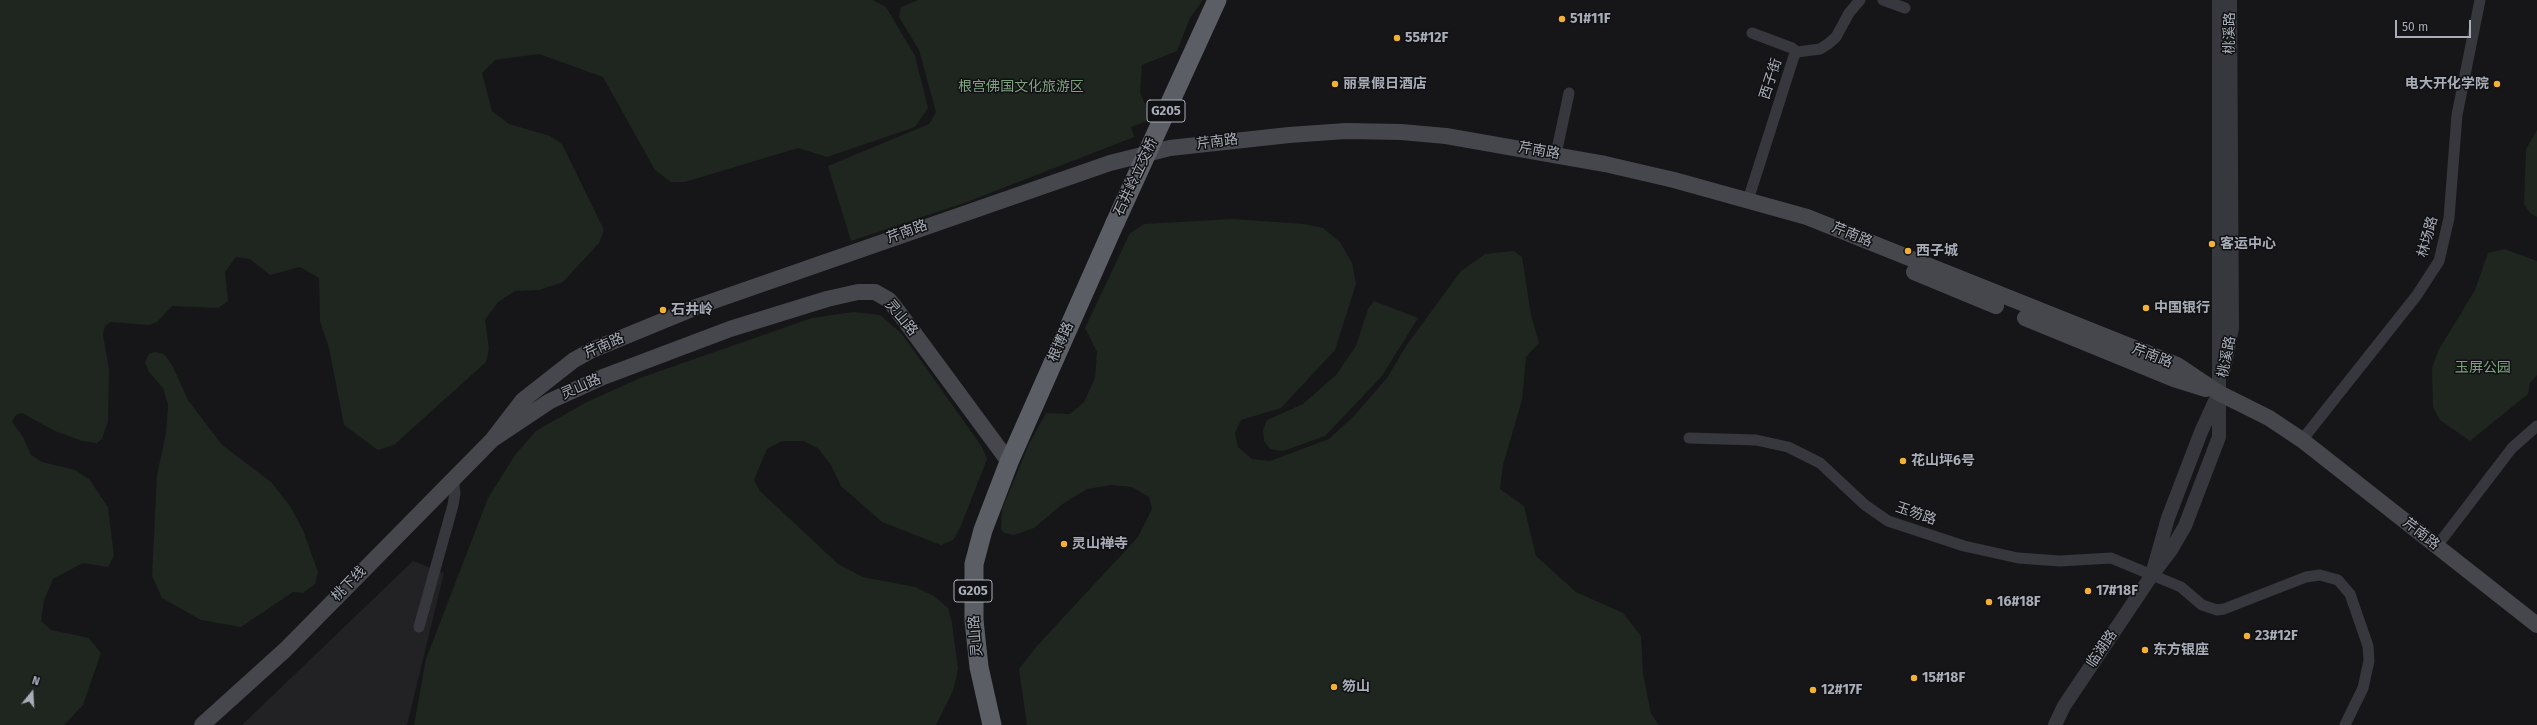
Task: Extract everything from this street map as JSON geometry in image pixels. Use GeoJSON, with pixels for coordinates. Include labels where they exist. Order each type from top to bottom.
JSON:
{"type":"FeatureCollection","features":[{"type":"Feature","properties":{"kind":"highway","name":"石井岭立交桥"},"geometry":{"type":"LineString","coordinates":[[1115,223],[1217,0]]}},
{"type":"Feature","properties":{"kind":"highway","name":"根博路"},"geometry":{"type":"LineString","coordinates":[[1008,462],[1115,223]]}},
{"type":"Feature","properties":{"kind":"highway","name":"灵山路"},"geometry":{"type":"LineString","coordinates":[[992,725],[979,667],[973,580],[974,564],[983,530],[1008,462]]}},
{"type":"Feature","properties":{"kind":"main road","name":"芹南路"},"geometry":{"type":"LineString","coordinates":[[493,439],[523,400],[574,360],[592,350],[699,306],[1110,163],[1170,148],[1207,143],[1346,131],[1401,132],[1446,136],[1556,154],[1674,180],[1807,217],[2177,365],[2220,393],[2262,414],[2302,440],[2537,625]]}},
{"type":"Feature","properties":{"kind":"main road","name":"灵山路"},"geometry":{"type":"LineString","coordinates":[[493,439],[550,401],[603,377],[730,329],[827,299],[858,292],[876,292],[889,300],[900,314],[1008,462]]}},
{"type":"Feature","properties":{"kind":"main road","name":"桃下线"},"geometry":{"type":"LineString","coordinates":[[202,725],[285,650],[493,439]]}},
{"type":"Feature","properties":{"kind":"street","name":"西子街"},"geometry":{"type":"LineString","coordinates":[[1748,200],[1797,52],[1820,49],[1828,44],[1836,36],[1849,13],[1860,0]]}},
{"type":"Feature","properties":{"kind":"street"},"geometry":{"type":"LineString","coordinates":[[1883,0],[1905,8]]}},
{"type":"Feature","properties":{"kind":"street","name":"桃溪路"},"geometry":{"type":"LineString","coordinates":[[2219,0],[2218,341],[2220,393]]}},
{"type":"Feature","properties":{"kind":"street","name":"桃溪路"},"geometry":{"type":"LineString","coordinates":[[2220,393],[2232,328],[2230,0]]}},
{"type":"Feature","properties":{"kind":"street","name":"林场路"},"geometry":{"type":"LineString","coordinates":[[2302,440],[2418,296],[2439,261],[2449,218],[2457,116],[2480,0]]}},
{"type":"Feature","properties":{"kind":"street"},"geometry":{"type":"LineString","coordinates":[[1752,33],[1792,48],[1797,52]]}},
{"type":"Feature","properties":{"kind":"street"},"geometry":{"type":"LineString","coordinates":[[1556,154],[1569,92]]}},
{"type":"Feature","properties":{"kind":"street","name":"临湖路"},"geometry":{"type":"LineString","coordinates":[[2055,725],[2064,706],[2152,575],[2171,550],[2185,526],[2219,437],[2220,393]]}},
{"type":"Feature","properties":{"kind":"street"},"geometry":{"type":"LineString","coordinates":[[2437,546],[2512,448],[2537,426]]}},
{"type":"Feature","properties":{"kind":"street","name":"玉笏路"},"geometry":{"type":"LineString","coordinates":[[1689,438],[1756,440],[1788,447],[1820,463],[1866,506],[1888,521],[1964,546],[2018,558],[2060,561],[2111,558],[2181,587],[2202,605],[2217,610],[2224,609],[2306,577],[2320,575],[2338,580],[2344,583],[2350,594],[2364,634],[2368,661],[2363,688],[2345,725]]}},
{"type":"Feature","properties":{"kind":"street"},"geometry":{"type":"LineString","coordinates":[[419,627],[453,505],[455,493],[453,478]]}},
{"type":"Feature","properties":{"kind":"shaded area"},"geometry":{"type":"Polygon","coordinates":[[[413,561],[444,573],[407,725],[242,725],[413,561]]]}},
{"type":"Feature","properties":{"kind":"green space"},"geometry":{"type":"Polygon","coordinates":[[[0,0],[873,0],[886,7],[915,56],[928,108],[915,127],[827,157],[798,148],[685,182],[671,182],[655,170],[603,77],[539,54],[495,60],[482,73],[492,111],[509,124],[550,136],[562,144],[604,230],[599,243],[563,282],[539,290],[515,291],[498,302],[485,320],[489,349],[486,362],[394,445],[378,450],[344,425],[329,348],[320,321],[319,278],[300,267],[270,275],[250,259],[236,257],[225,272],[228,301],[218,308],[172,306],[157,322],[149,325],[111,322],[105,326],[103,335],[109,369],[108,421],[102,439],[97,443],[82,441],[55,431],[22,413],[16,415],[12,422],[23,437],[31,455],[42,462],[75,470],[89,479],[108,507],[114,556],[108,567],[83,563],[53,579],[44,600],[41,621],[51,630],[89,638],[101,653],[83,705],[64,725],[0,725],[0,0]]]}},
{"type":"Feature","properties":{"kind":"green space","name":"根宫佛国文化旅游区"},"geometry":{"type":"Polygon","coordinates":[[[918,0],[1203,0],[1190,18],[1177,51],[1142,65],[1140,93],[1152,119],[1131,127],[1134,137],[967,202],[851,241],[828,166],[929,124],[936,112],[919,50],[899,17],[901,7],[918,0]]]}},
{"type":"Feature","properties":{"kind":"green space"},"geometry":{"type":"Polygon","coordinates":[[[2537,130],[2537,217],[2530,213],[2524,204],[2526,149],[2537,130]]]}},
{"type":"Feature","properties":{"kind":"green space"},"geometry":{"type":"Polygon","coordinates":[[[1233,219],[1304,224],[1323,228],[1340,242],[1352,263],[1356,284],[1335,350],[1281,408],[1241,420],[1235,433],[1238,447],[1252,459],[1270,461],[1329,439],[1354,416],[1387,378],[1406,346],[1461,271],[1485,254],[1514,251],[1522,257],[1531,315],[1539,343],[1526,357],[1522,400],[1503,465],[1500,489],[1524,506],[1536,556],[1576,592],[1623,613],[1641,636],[1643,674],[1651,714],[1659,725],[1027,725],[1019,669],[1036,647],[1138,537],[1152,509],[1149,497],[1132,487],[1111,485],[1087,489],[1064,503],[1034,528],[1014,535],[1004,533],[1001,529],[1002,509],[1029,444],[1046,413],[1070,414],[1084,402],[1095,378],[1097,352],[1085,328],[1130,233],[1144,224],[1233,219]]]}},
{"type":"Feature","properties":{"kind":"green space","name":"玉屏公园"},"geometry":{"type":"Polygon","coordinates":[[[2504,249],[2537,261],[2537,375],[2530,383],[2528,394],[2470,441],[2440,420],[2433,407],[2432,368],[2438,351],[2475,290],[2488,253],[2504,249]]]}},
{"type":"Feature","properties":{"kind":"green space"},"geometry":{"type":"Polygon","coordinates":[[[1374,301],[1418,318],[1382,376],[1325,436],[1283,451],[1270,449],[1264,441],[1263,430],[1267,420],[1303,404],[1336,375],[1356,346],[1368,309],[1374,301]]]}},
{"type":"Feature","properties":{"kind":"green space"},"geometry":{"type":"Polygon","coordinates":[[[853,312],[880,315],[902,334],[982,447],[987,459],[960,528],[953,540],[941,545],[882,522],[841,486],[831,465],[818,448],[803,441],[782,441],[767,449],[754,480],[760,491],[838,564],[863,577],[915,587],[934,596],[948,608],[952,623],[958,669],[953,691],[936,725],[414,725],[426,659],[488,498],[515,455],[536,431],[585,403],[640,378],[812,318],[853,312]]]}},
{"type":"Feature","properties":{"kind":"green space"},"geometry":{"type":"Polygon","coordinates":[[[155,352],[164,354],[172,365],[188,400],[222,445],[271,482],[290,506],[303,530],[318,572],[315,584],[303,593],[293,592],[241,627],[201,620],[162,598],[152,576],[157,475],[166,433],[168,405],[163,388],[149,372],[145,362],[149,354],[155,352]]]}},
{"type":"Feature","properties":{"kind":"place","name":"51#11F"},"geometry":{"type":"Point","coordinates":[1562,19]}},
{"type":"Feature","properties":{"kind":"place","name":"55#12F"},"geometry":{"type":"Point","coordinates":[1397,38]}},
{"type":"Feature","properties":{"kind":"place","name":"丽景假日酒店"},"geometry":{"type":"Point","coordinates":[1335,84]}},
{"type":"Feature","properties":{"kind":"place","name":"电大开化学院"},"geometry":{"type":"Point","coordinates":[2497,84]}},
{"type":"Feature","properties":{"kind":"place","name":"客运中心"},"geometry":{"type":"Point","coordinates":[2212,244]}},
{"type":"Feature","properties":{"kind":"place","name":"西子城"},"geometry":{"type":"Point","coordinates":[1908,251]}},
{"type":"Feature","properties":{"kind":"place","name":"中国银行"},"geometry":{"type":"Point","coordinates":[2146,308]}},
{"type":"Feature","properties":{"kind":"place","name":"石井岭"},"geometry":{"type":"Point","coordinates":[663,310]}},
{"type":"Feature","properties":{"kind":"place","name":"花山坪6号"},"geometry":{"type":"Point","coordinates":[1903,461]}},
{"type":"Feature","properties":{"kind":"place","name":"灵山禅寺"},"geometry":{"type":"Point","coordinates":[1064,544]}},
{"type":"Feature","properties":{"kind":"place","name":"17#18F"},"geometry":{"type":"Point","coordinates":[2088,591]}},
{"type":"Feature","properties":{"kind":"place","name":"16#18F"},"geometry":{"type":"Point","coordinates":[1989,602]}},
{"type":"Feature","properties":{"kind":"place","name":"23#12F"},"geometry":{"type":"Point","coordinates":[2247,636]}},
{"type":"Feature","properties":{"kind":"place","name":"东方银座"},"geometry":{"type":"Point","coordinates":[2145,650]}},
{"type":"Feature","properties":{"kind":"place","name":"15#18F"},"geometry":{"type":"Point","coordinates":[1914,678]}},
{"type":"Feature","properties":{"kind":"place","name":"笏山"},"geometry":{"type":"Point","coordinates":[1334,687]}},
{"type":"Feature","properties":{"kind":"place","name":"12#17F"},"geometry":{"type":"Point","coordinates":[1813,690]}}]}
